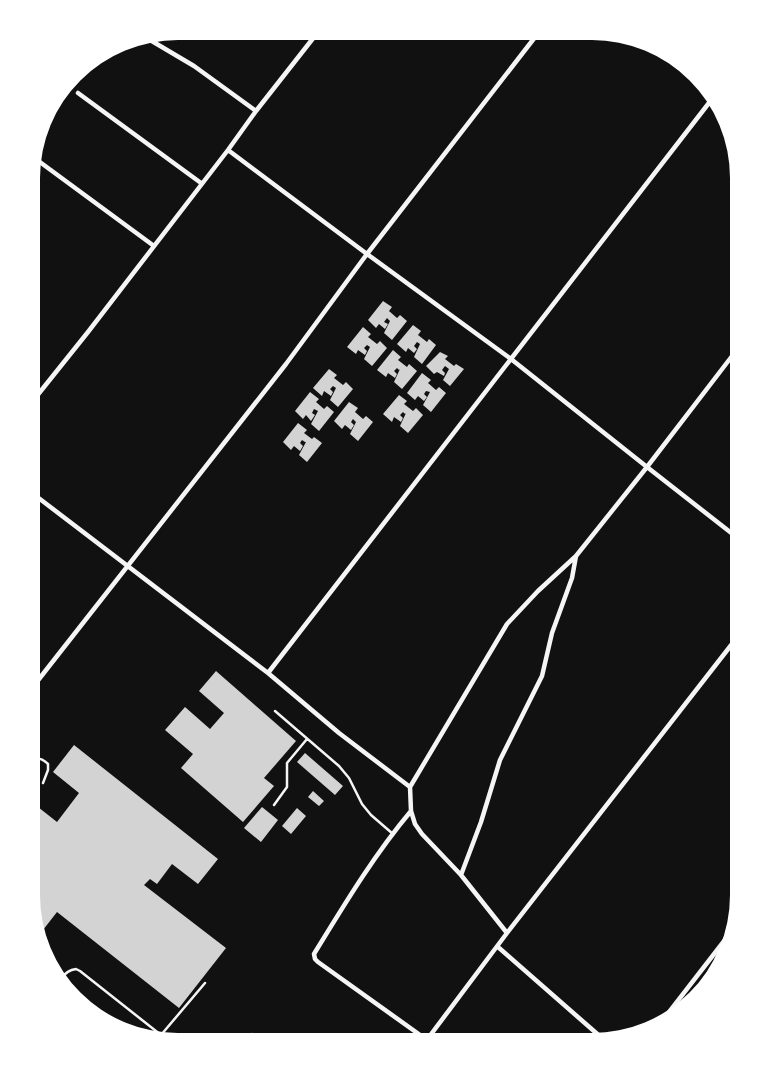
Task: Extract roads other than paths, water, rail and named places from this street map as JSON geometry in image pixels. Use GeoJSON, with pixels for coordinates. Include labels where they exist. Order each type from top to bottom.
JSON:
{"type":"FeatureCollection","features":[{"type":"Feature","properties":{"kind":"street"},"geometry":{"type":"LineString","coordinates":[[40,392],[312,40]]}},
{"type":"Feature","properties":{"kind":"street"},"geometry":{"type":"LineString","coordinates":[[40,678],[286,364],[367,254],[534,40]]}},
{"type":"Feature","properties":{"kind":"street"},"geometry":{"type":"LineString","coordinates":[[154,42],[194,66],[256,111]]}},
{"type":"Feature","properties":{"kind":"street"},"geometry":{"type":"LineString","coordinates":[[78,93],[201,183]]}},
{"type":"Feature","properties":{"kind":"street"},"geometry":{"type":"LineString","coordinates":[[268,673],[708,104]]}},
{"type":"Feature","properties":{"kind":"street"},"geometry":{"type":"LineString","coordinates":[[228,150],[511,359],[730,531]]}},
{"type":"Feature","properties":{"kind":"street"},"geometry":{"type":"LineString","coordinates":[[41,163],[154,246]]}},
{"type":"Feature","properties":{"kind":"street"},"geometry":{"type":"LineString","coordinates":[[507,933],[461,876],[415,824],[411,811],[410,787],[506,624],[576,556],[730,360]]}},
{"type":"Feature","properties":{"kind":"street"},"geometry":{"type":"LineString","coordinates":[[40,499],[268,673],[339,733],[410,787]]}},
{"type":"Feature","properties":{"kind":"street"},"geometry":{"type":"LineString","coordinates":[[461,876],[500,760],[542,676],[552,633],[572,578],[576,556]]}},
{"type":"Feature","properties":{"kind":"street"},"geometry":{"type":"LineString","coordinates":[[433,1033],[507,933],[730,645]]}},
{"type":"Feature","properties":{"kind":"street"},"geometry":{"type":"LineString","coordinates":[[411,811],[340,911],[314,957],[318,962],[416,1033]]}},
{"type":"Feature","properties":{"kind":"street"},"geometry":{"type":"LineString","coordinates":[[673,1007],[720,946]]}},
{"type":"Feature","properties":{"kind":"street"},"geometry":{"type":"LineString","coordinates":[[498,947],[596,1033]]}},
{"type":"Feature","properties":{"kind":"lane"},"geometry":{"type":"LineString","coordinates":[[275,712],[339,766],[349,778],[366,810],[393,834]]}},
{"type":"Feature","properties":{"kind":"lane"},"geometry":{"type":"LineString","coordinates":[[274,805],[287,787],[287,763],[307,739]]}},
{"type":"Feature","properties":{"kind":"lane"},"geometry":{"type":"LineString","coordinates":[[40,758],[44,759],[48,764],[48,770],[43,783]]}},
{"type":"Feature","properties":{"kind":"lane"},"geometry":{"type":"LineString","coordinates":[[64,974],[76,969],[80,971],[156,1031]]}},
{"type":"Feature","properties":{"kind":"lane"},"geometry":{"type":"LineString","coordinates":[[163,1032],[205,983]]}}]}
